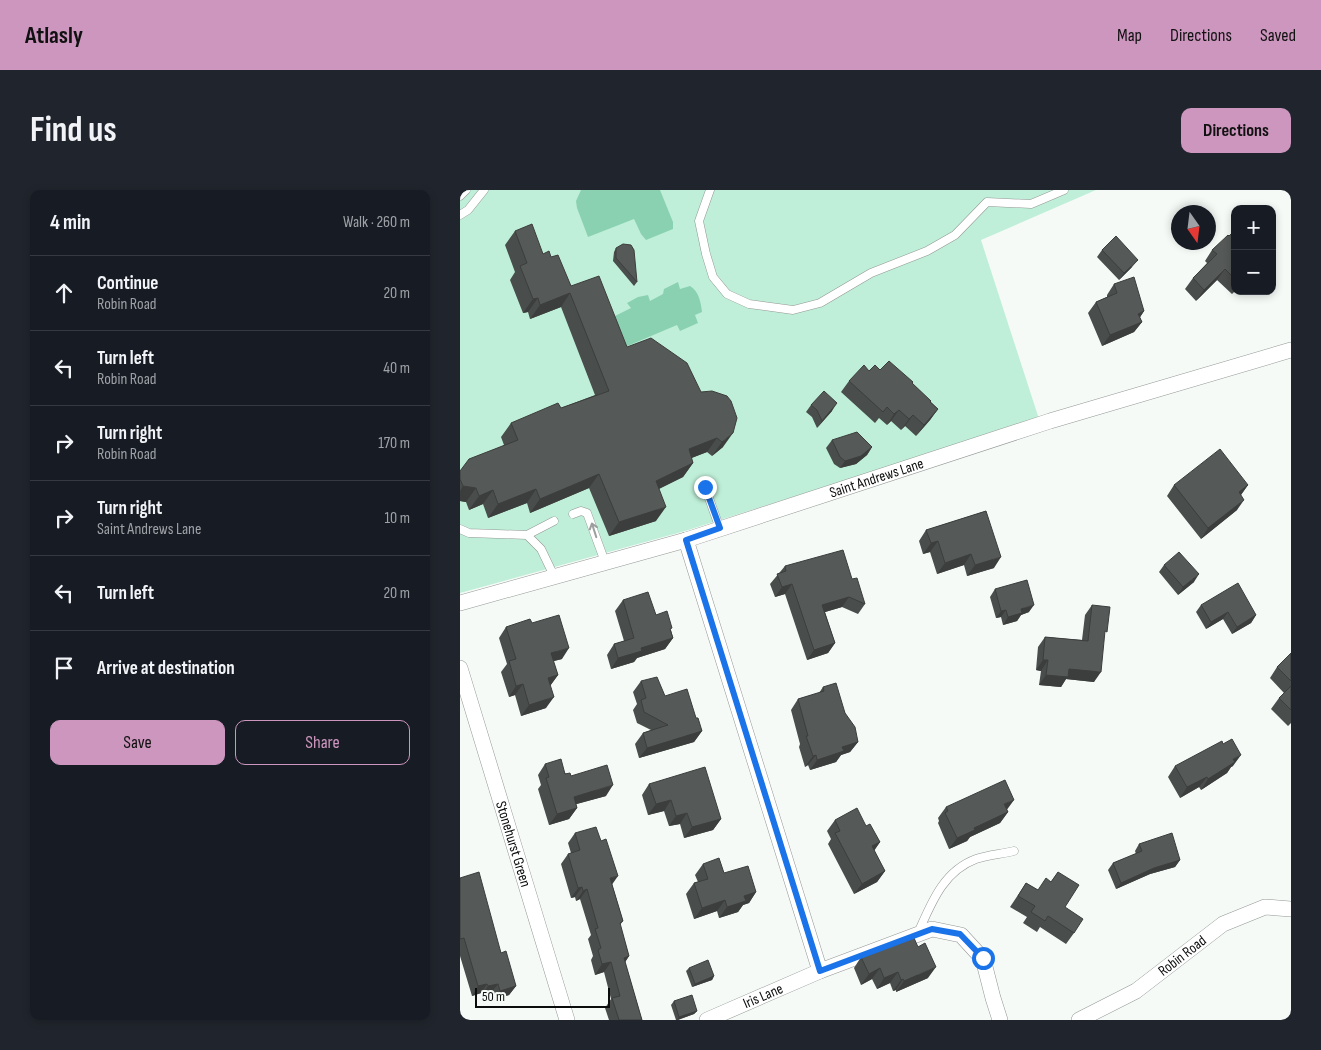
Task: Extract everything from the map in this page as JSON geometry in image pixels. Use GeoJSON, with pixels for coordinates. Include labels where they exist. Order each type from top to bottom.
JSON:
{"type":"FeatureCollection","features":[{"type":"Feature","properties":{"kind":"street","name":"Saint Andrews Lane"},"geometry":{"type":"LineString","coordinates":[[460,603],[686,540],[1050,421],[1291,350]]}},
{"type":"Feature","properties":{"kind":"street"},"geometry":{"type":"LineString","coordinates":[[686,540],[820,971],[932,929],[960,934],[983,958],[1000,1020]]}},
{"type":"Feature","properties":{"kind":"street","name":"Stonehurst Green"},"geometry":{"type":"LineString","coordinates":[[460,668],[566,1020]]}},
{"type":"Feature","properties":{"kind":"street","name":"Robin Road"},"geometry":{"type":"LineString","coordinates":[[1079,1020],[1136,991],[1222,924],[1265,907],[1291,909]]}},
{"type":"Feature","properties":{"kind":"street","name":"Iris Lane"},"geometry":{"type":"LineString","coordinates":[[707,1020],[820,971]]}},
{"type":"Feature","properties":{"kind":"lane"},"geometry":{"type":"LineString","coordinates":[[460,196],[466,190]]}},
{"type":"Feature","properties":{"kind":"lane"},"geometry":{"type":"LineString","coordinates":[[460,215],[468,210],[484,190]]}},
{"type":"Feature","properties":{"kind":"lane"},"geometry":{"type":"LineString","coordinates":[[710,190],[699,222],[713,277],[727,294],[748,304],[793,310],[820,303],[871,273],[927,251],[955,235],[987,202],[1031,204],[1064,190]]}},
{"type":"Feature","properties":{"kind":"lane"},"geometry":{"type":"LineString","coordinates":[[705,487],[720,528]]}},
{"type":"Feature","properties":{"kind":"lane"},"geometry":{"type":"LineString","coordinates":[[572,514],[587,513],[590,517],[604,562]]}},
{"type":"Feature","properties":{"kind":"lane"},"geometry":{"type":"LineString","coordinates":[[460,529],[469,533],[527,534],[554,521]]}},
{"type":"Feature","properties":{"kind":"lane"},"geometry":{"type":"LineString","coordinates":[[527,534],[541,549],[554,576]]}},
{"type":"Feature","properties":{"kind":"lane"},"geometry":{"type":"LineString","coordinates":[[917,934],[938,889],[956,871],[976,859],[1014,851]]}},
{"type":"Feature","properties":{"kind":"shaded area"},"geometry":{"type":"Polygon","coordinates":[[[460,190],[1096,190],[981,240],[1039,419],[685,531],[460,593],[460,190]]]}},
{"type":"Feature","properties":{"kind":"shaded area"},"geometry":{"type":"Polygon","coordinates":[[[581,190],[660,190],[673,222],[673,229],[646,240],[634,219],[588,237],[577,208],[576,201],[581,190]]]}},
{"type":"Feature","properties":{"kind":"shaded area"},"geometry":{"type":"Polygon","coordinates":[[[678,282],[680,289],[690,286],[697,294],[702,312],[695,315],[698,323],[680,331],[677,325],[625,347],[615,316],[631,308],[627,303],[638,297],[648,295],[650,301],[663,294],[664,289],[678,282]]]}},
{"type":"Feature","properties":{"kind":"building"},"geometry":{"type":"Polygon","coordinates":[[[532,224],[543,254],[549,251],[551,257],[558,255],[571,286],[599,276],[627,347],[651,338],[687,363],[701,392],[712,391],[727,396],[731,401],[737,418],[733,433],[722,442],[717,438],[689,449],[693,463],[656,481],[666,507],[619,522],[599,474],[540,499],[536,489],[498,504],[493,490],[479,496],[476,488],[463,486],[460,479],[460,471],[469,459],[518,440],[511,423],[558,403],[561,408],[609,391],[570,293],[540,305],[538,298],[533,299],[520,266],[527,263],[515,231],[532,224]]]}},
{"type":"Feature","properties":{"kind":"building"},"geometry":{"type":"Polygon","coordinates":[[[1231,234],[1231,275],[1225,269],[1204,290],[1193,278],[1217,254],[1212,250],[1216,250],[1216,246],[1231,234]]]}},
{"type":"Feature","properties":{"kind":"building"},"geometry":{"type":"Polygon","coordinates":[[[1116,236],[1138,260],[1124,273],[1102,250],[1116,236]]]}},
{"type":"Feature","properties":{"kind":"building"},"geometry":{"type":"Polygon","coordinates":[[[623,244],[631,245],[634,250],[637,282],[616,258],[616,248],[623,244]]]}},
{"type":"Feature","properties":{"kind":"building"},"geometry":{"type":"Polygon","coordinates":[[[1134,277],[1144,311],[1138,314],[1142,322],[1110,335],[1096,302],[1117,293],[1114,284],[1134,277]]]}},
{"type":"Feature","properties":{"kind":"building"},"geometry":{"type":"Polygon","coordinates":[[[889,361],[913,382],[938,409],[924,425],[913,415],[909,419],[899,410],[894,414],[887,407],[883,412],[849,381],[864,365],[869,371],[875,365],[880,370],[889,361]]]}},
{"type":"Feature","properties":{"kind":"building"},"geometry":{"type":"Polygon","coordinates":[[[824,391],[837,403],[822,421],[817,410],[811,405],[824,391]]]}},
{"type":"Feature","properties":{"kind":"building"},"geometry":{"type":"Polygon","coordinates":[[[857,432],[872,447],[861,456],[845,461],[840,457],[832,440],[857,432]]]}},
{"type":"Feature","properties":{"kind":"building"},"geometry":{"type":"Polygon","coordinates":[[[1220,449],[1248,485],[1239,492],[1244,500],[1208,528],[1174,485],[1220,449]]]}},
{"type":"Feature","properties":{"kind":"building"},"geometry":{"type":"Polygon","coordinates":[[[986,511],[1001,557],[975,565],[971,554],[945,563],[938,541],[931,543],[926,530],[986,511]]]}},
{"type":"Feature","properties":{"kind":"building"},"geometry":{"type":"Polygon","coordinates":[[[843,550],[852,579],[857,578],[865,604],[849,597],[822,605],[835,643],[814,650],[792,584],[782,587],[777,574],[786,571],[785,566],[843,550]]]}},
{"type":"Feature","properties":{"kind":"building"},"geometry":{"type":"Polygon","coordinates":[[[1179,552],[1199,574],[1183,587],[1164,565],[1179,552]]]}},
{"type":"Feature","properties":{"kind":"building"},"geometry":{"type":"Polygon","coordinates":[[[1027,580],[1034,605],[1021,609],[1022,613],[1008,617],[1006,610],[1001,611],[995,589],[1027,580]]]}},
{"type":"Feature","properties":{"kind":"building"},"geometry":{"type":"Polygon","coordinates":[[[1238,583],[1256,615],[1237,627],[1228,612],[1211,622],[1201,605],[1238,583]]]}},
{"type":"Feature","properties":{"kind":"building"},"geometry":{"type":"Polygon","coordinates":[[[648,592],[656,615],[667,611],[673,638],[641,648],[642,651],[618,658],[614,644],[634,638],[623,600],[648,592]]]}},
{"type":"Feature","properties":{"kind":"building"},"geometry":{"type":"Polygon","coordinates":[[[1092,605],[1110,607],[1107,632],[1105,631],[1101,672],[1069,669],[1068,677],[1046,675],[1048,660],[1043,660],[1045,637],[1088,641],[1092,605]]]}},
{"type":"Feature","properties":{"kind":"building"},"geometry":{"type":"Polygon","coordinates":[[[559,615],[569,648],[551,653],[558,675],[548,678],[554,697],[529,705],[523,684],[516,686],[509,661],[516,659],[506,627],[530,619],[532,623],[559,615]]]}},
{"type":"Feature","properties":{"kind":"building"},"geometry":{"type":"Polygon","coordinates":[[[1291,653],[1291,681],[1277,667],[1291,653]]]}},
{"type":"Feature","properties":{"kind":"building"},"geometry":{"type":"Polygon","coordinates":[[[657,677],[665,696],[687,689],[702,731],[647,748],[643,733],[668,725],[644,712],[641,700],[646,698],[641,681],[657,677]]]}},
{"type":"Feature","properties":{"kind":"building"},"geometry":{"type":"Polygon","coordinates":[[[836,683],[845,713],[855,727],[858,742],[842,747],[844,751],[817,760],[816,755],[813,756],[806,736],[808,736],[798,699],[824,691],[823,687],[836,683]]]}},
{"type":"Feature","properties":{"kind":"building"},"geometry":{"type":"Polygon","coordinates":[[[1291,686],[1291,710],[1279,698],[1291,686]]]}},
{"type":"Feature","properties":{"kind":"building"},"geometry":{"type":"Polygon","coordinates":[[[1232,739],[1241,755],[1233,759],[1235,762],[1208,779],[1207,777],[1187,787],[1175,766],[1222,741],[1223,744],[1232,739]]]}},
{"type":"Feature","properties":{"kind":"building"},"geometry":{"type":"Polygon","coordinates":[[[561,759],[565,774],[570,773],[571,776],[607,765],[613,785],[574,797],[577,808],[557,814],[546,778],[549,777],[545,764],[561,759]]]}},
{"type":"Feature","properties":{"kind":"building"},"geometry":{"type":"Polygon","coordinates":[[[705,767],[721,819],[692,827],[687,813],[676,816],[671,800],[656,804],[649,784],[705,767]]]}},
{"type":"Feature","properties":{"kind":"building"},"geometry":{"type":"Polygon","coordinates":[[[1005,780],[1014,800],[1004,804],[1008,812],[957,838],[945,813],[948,811],[946,807],[1005,780]]]}},
{"type":"Feature","properties":{"kind":"building"},"geometry":{"type":"Polygon","coordinates":[[[857,808],[866,826],[870,824],[880,842],[872,846],[885,871],[862,884],[835,833],[840,831],[835,820],[857,808]]]}},
{"type":"Feature","properties":{"kind":"building"},"geometry":{"type":"Polygon","coordinates":[[[596,827],[601,841],[606,839],[618,876],[610,878],[623,921],[620,923],[629,956],[624,958],[642,1020],[619,1020],[612,998],[620,996],[611,962],[602,964],[598,950],[601,948],[595,929],[598,928],[587,889],[583,891],[582,887],[578,888],[568,854],[580,850],[575,833],[596,827]]]}},
{"type":"Feature","properties":{"kind":"building"},"geometry":{"type":"Polygon","coordinates":[[[1172,833],[1180,860],[1154,868],[1121,883],[1113,863],[1142,851],[1139,844],[1172,833]]]}},
{"type":"Feature","properties":{"kind":"building"},"geometry":{"type":"Polygon","coordinates":[[[719,858],[724,873],[748,866],[756,892],[744,896],[746,901],[727,907],[725,900],[702,908],[694,883],[708,879],[703,864],[719,858]]]}},
{"type":"Feature","properties":{"kind":"building"},"geometry":{"type":"Polygon","coordinates":[[[479,872],[501,953],[506,951],[516,986],[500,991],[498,984],[478,986],[464,938],[460,939],[460,878],[479,872]]]}},
{"type":"Feature","properties":{"kind":"building"},"geometry":{"type":"Polygon","coordinates":[[[1058,872],[1079,885],[1065,907],[1083,919],[1074,933],[1048,916],[1045,921],[1031,912],[1035,906],[1018,896],[1026,883],[1038,890],[1046,878],[1051,882],[1058,872]]]}},
{"type":"Feature","properties":{"kind":"building"},"geometry":{"type":"Polygon","coordinates":[[[914,938],[918,947],[925,943],[936,967],[904,981],[903,979],[901,980],[898,972],[884,978],[880,968],[869,974],[861,957],[914,938]]]}},
{"type":"Feature","properties":{"kind":"building"},"geometry":{"type":"Polygon","coordinates":[[[708,960],[714,976],[695,984],[689,968],[708,960]]]}},
{"type":"Feature","properties":{"kind":"building"},"geometry":{"type":"Polygon","coordinates":[[[692,995],[697,1011],[679,1017],[674,1001],[692,995]]]}},
{"type":"Feature","properties":{"kind":"route"},"geometry":{"type":"LineString","coordinates":[[705,487],[720,528],[686,540],[820,971],[932,929],[960,934],[983,958]]}}]}
